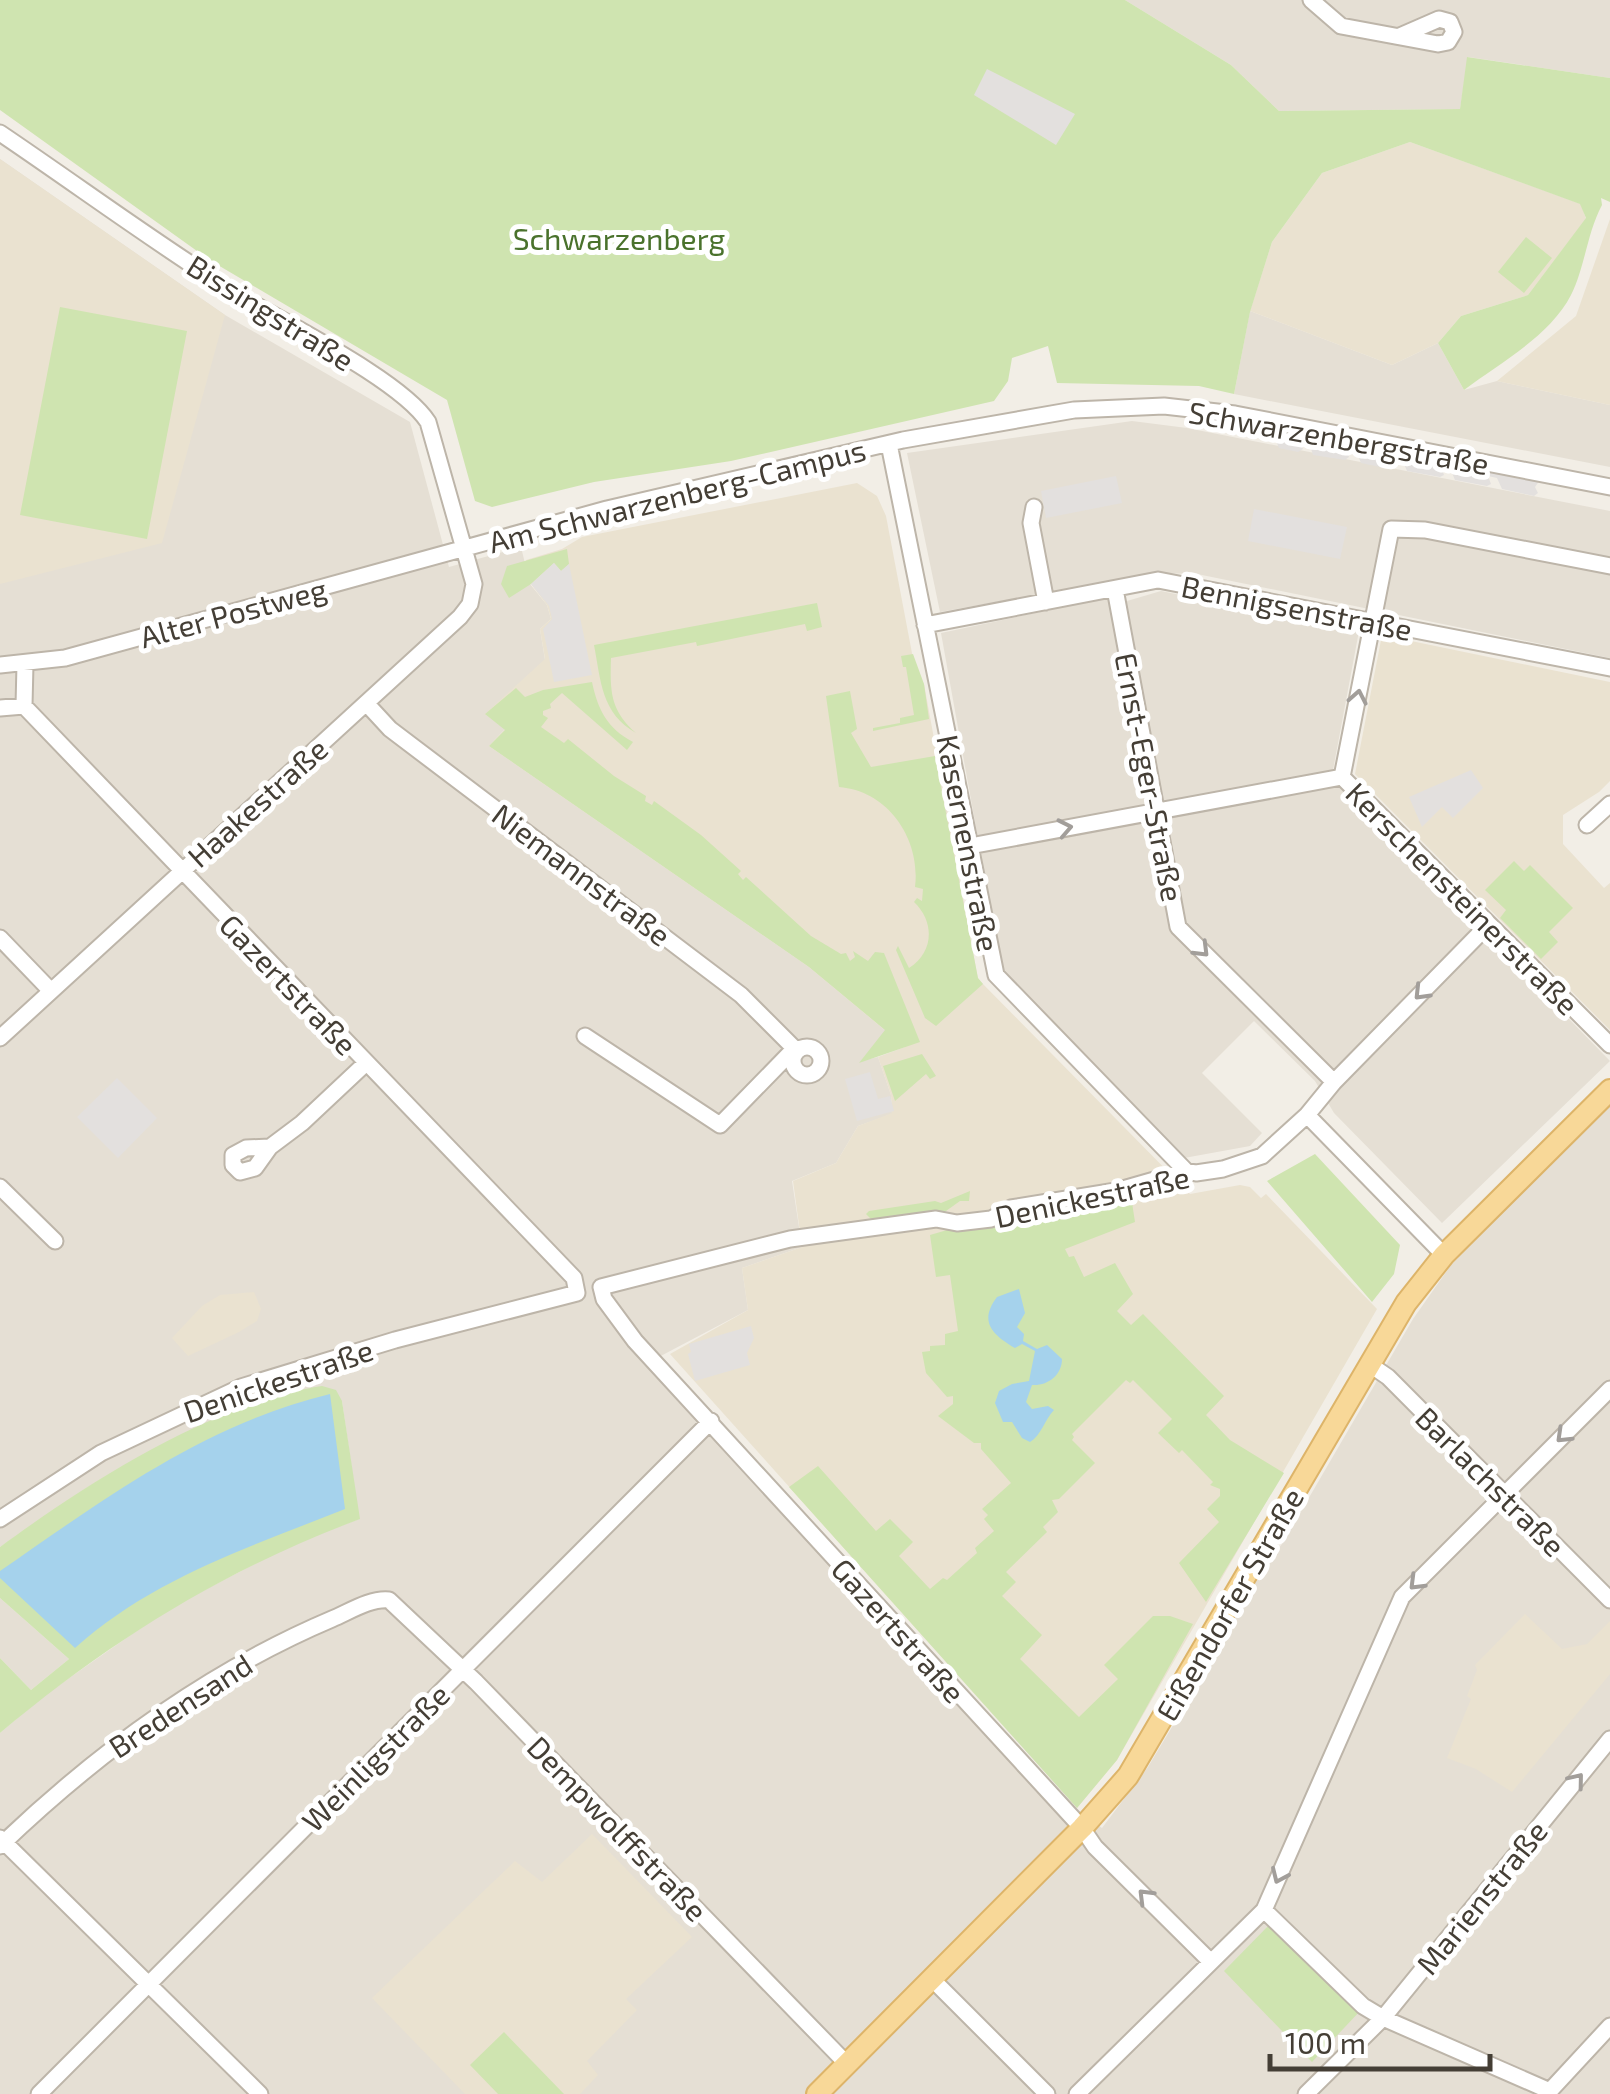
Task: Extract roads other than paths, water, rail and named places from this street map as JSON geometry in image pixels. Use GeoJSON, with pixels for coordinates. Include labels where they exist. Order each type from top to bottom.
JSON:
{"type":"FeatureCollection","features":[{"type":"Feature","properties":{"kind":"main road","name":"Eißendorfer Straße"},"geometry":{"type":"LineString","coordinates":[[817,2094],[1082,1828],[1134,1765],[1397,1316],[1444,1255],[1610,1090]]}},
{"type":"Feature","properties":{"kind":"street"},"geometry":{"type":"LineString","coordinates":[[1311,0],[1340,26],[1400,36]]}},
{"type":"Feature","properties":{"kind":"street","name":"Bissingstraße"},"geometry":{"type":"LineString","coordinates":[[0,133],[237,294],[410,400],[428,422],[465,548]]}},
{"type":"Feature","properties":{"kind":"street","name":"Schwarzenbergstraße"},"geometry":{"type":"LineString","coordinates":[[889,444],[1074,410],[1164,406],[1270,420],[1610,486]]}},
{"type":"Feature","properties":{"kind":"street","name":"Am Schwarzenberg-Campus"},"geometry":{"type":"LineString","coordinates":[[465,548],[691,489],[889,444]]}},
{"type":"Feature","properties":{"kind":"street","name":"Kasernenstraße"},"geometry":{"type":"LineString","coordinates":[[889,444],[996,975],[1186,1171]]}},
{"type":"Feature","properties":{"kind":"street"},"geometry":{"type":"LineString","coordinates":[[1034,507],[1031,524],[1046,602]]}},
{"type":"Feature","properties":{"kind":"street","name":"Kerschensteinerstraße"},"geometry":{"type":"LineString","coordinates":[[1610,566],[1425,530],[1390,529],[1342,777],[1610,1045]]}},
{"type":"Feature","properties":{"kind":"street","name":"Alter Postweg"},"geometry":{"type":"LineString","coordinates":[[0,665],[83,653],[465,548]]}},
{"type":"Feature","properties":{"kind":"street","name":"Haakestraße"},"geometry":{"type":"LineString","coordinates":[[0,1038],[466,611],[474,584],[465,548]]}},
{"type":"Feature","properties":{"kind":"street","name":"Bennigsenstraße"},"geometry":{"type":"LineString","coordinates":[[925,624],[1158,580],[1610,668]]}},
{"type":"Feature","properties":{"kind":"street","name":"Ernst-Eger-Straße"},"geometry":{"type":"LineString","coordinates":[[1116,588],[1178,927],[1334,1082]]}},
{"type":"Feature","properties":{"kind":"street"},"geometry":{"type":"LineString","coordinates":[[0,708],[24,706],[25,664]]}},
{"type":"Feature","properties":{"kind":"street","name":"Niemannstraße"},"geometry":{"type":"LineString","coordinates":[[366,703],[390,730],[741,996],[796,1050],[720,1125],[585,1036]]}},
{"type":"Feature","properties":{"kind":"street","name":"Gazertstraße"},"geometry":{"type":"LineString","coordinates":[[24,706],[574,1278],[577,1293]]}},
{"type":"Feature","properties":{"kind":"street"},"geometry":{"type":"LineString","coordinates":[[970,846],[1342,777]]}},
{"type":"Feature","properties":{"kind":"street"},"geometry":{"type":"LineString","coordinates":[[1587,824],[1610,804]]}},
{"type":"Feature","properties":{"kind":"street","name":"Denickestraße"},"geometry":{"type":"LineString","coordinates":[[602,1287],[790,1239],[936,1220],[957,1223],[991,1219],[1011,1208],[1252,1161],[1308,1116],[1334,1082],[1489,924]]}},
{"type":"Feature","properties":{"kind":"street"},"geometry":{"type":"LineString","coordinates":[[0,938],[51,991]]}},
{"type":"Feature","properties":{"kind":"street"},"geometry":{"type":"LineString","coordinates":[[270,1146],[302,1123],[366,1063]]}},
{"type":"Feature","properties":{"kind":"street"},"geometry":{"type":"LineString","coordinates":[[1308,1116],[1444,1255]]}},
{"type":"Feature","properties":{"kind":"street"},"geometry":{"type":"LineString","coordinates":[[0,1187],[55,1240]]}},
{"type":"Feature","properties":{"kind":"street","name":"Gazertstraße"},"geometry":{"type":"LineString","coordinates":[[602,1287],[604,1300],[635,1341],[1082,1828],[1095,1847],[1211,1962]]}},
{"type":"Feature","properties":{"kind":"street","name":"Denickestraße"},"geometry":{"type":"LineString","coordinates":[[0,1519],[101,1454],[241,1387],[394,1340],[577,1293]]}},
{"type":"Feature","properties":{"kind":"street","name":"Barlachstraße"},"geometry":{"type":"LineString","coordinates":[[1369,1364],[1388,1377],[1610,1600]]}},
{"type":"Feature","properties":{"kind":"street"},"geometry":{"type":"LineString","coordinates":[[1077,2094],[1264,1910],[1402,1598],[1610,1390]]}},
{"type":"Feature","properties":{"kind":"street","name":"Weinligstraße"},"geometry":{"type":"LineString","coordinates":[[40,2094],[711,1421]]}},
{"type":"Feature","properties":{"kind":"street","name":"Dempwolffstraße"},"geometry":{"type":"LineString","coordinates":[[382,1599],[397,1605],[463,1670],[847,2064]]}},
{"type":"Feature","properties":{"kind":"street","name":"Bredensand"},"geometry":{"type":"LineString","coordinates":[[2,1842],[167,1707],[250,1658],[382,1599]]}},
{"type":"Feature","properties":{"kind":"street","name":"Marienstraße"},"geometry":{"type":"LineString","coordinates":[[1306,2094],[1383,2018],[1610,1739]]}},
{"type":"Feature","properties":{"kind":"street"},"geometry":{"type":"LineString","coordinates":[[2,1842],[260,2094]]}},
{"type":"Feature","properties":{"kind":"street"},"geometry":{"type":"LineString","coordinates":[[1264,1910],[1364,2006],[1548,2092],[1610,2026]]}},
{"type":"Feature","properties":{"kind":"street"},"geometry":{"type":"LineString","coordinates":[[932,1979],[1047,2094]]}},
{"type":"Feature","properties":{"kind":"water"},"geometry":{"type":"Polygon","coordinates":[[[1019,1289],[1025,1313],[1017,1327],[1024,1334],[1023,1341],[1037,1349],[1047,1345],[1062,1359],[1053,1378],[1032,1385],[1026,1402],[1032,1409],[1048,1406],[1054,1410],[1030,1442],[1022,1438],[1012,1422],[1003,1422],[995,1403],[999,1391],[1029,1381],[1035,1351],[1022,1344],[1015,1348],[1007,1343],[989,1321],[997,1297],[1019,1289]]]}},
{"type":"Feature","properties":{"kind":"water"},"geometry":{"type":"Polygon","coordinates":[[[330,1394],[345,1509],[170,1583],[105,1623],[75,1648],[0,1578],[0,1571],[78,1517],[198,1444],[240,1424],[330,1394]]]}},
{"type":"Feature","properties":{"kind":"park label","name":"Schwarzenberg"},"geometry":{"type":"Point","coordinates":[619,238]}}]}
